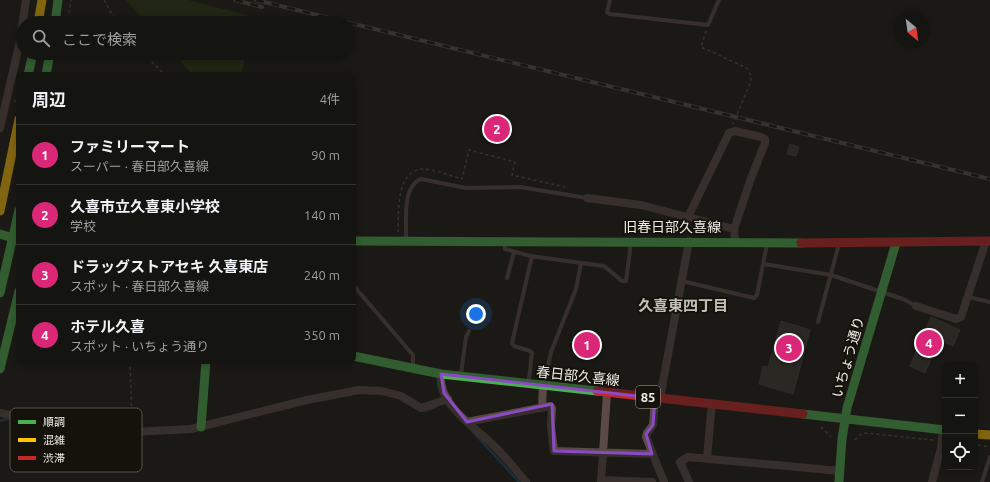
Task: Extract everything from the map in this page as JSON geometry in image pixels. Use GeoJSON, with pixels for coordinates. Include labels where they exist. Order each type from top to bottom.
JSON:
{"type":"FeatureCollection","features":[{"type":"Feature","properties":{"kind":"main road"},"geometry":{"type":"LineString","coordinates":[[39,16],[42,0]]}},
{"type":"Feature","properties":{"kind":"main road"},"geometry":{"type":"LineString","coordinates":[[56,16],[58,0]]}},
{"type":"Feature","properties":{"kind":"main road"},"geometry":{"type":"LineString","coordinates":[[29,72],[31,60]]}},
{"type":"Feature","properties":{"kind":"main road"},"geometry":{"type":"LineString","coordinates":[[47,72],[49,60]]}},
{"type":"Feature","properties":{"kind":"main road"},"geometry":{"type":"LineString","coordinates":[[0,212],[16,134]]}},
{"type":"Feature","properties":{"kind":"main road"},"geometry":{"type":"LineString","coordinates":[[0,293],[16,223]]}},
{"type":"Feature","properties":{"kind":"main road"},"geometry":{"type":"LineString","coordinates":[[0,234],[16,239]]}},
{"type":"Feature","properties":{"kind":"main road","name":"旧春日部久喜線"},"geometry":{"type":"LineString","coordinates":[[356,241],[768,241],[896,243],[988,241]]}},
{"type":"Feature","properties":{"kind":"main road","name":"いちょう通り"},"geometry":{"type":"LineString","coordinates":[[839,482],[845,420],[896,243]]}},
{"type":"Feature","properties":{"kind":"main road"},"geometry":{"type":"LineString","coordinates":[[0,369],[16,304]]}},
{"type":"Feature","properties":{"kind":"main road","name":"春日部久喜線"},"geometry":{"type":"LineString","coordinates":[[356,357],[441,374],[942,430]]}},
{"type":"Feature","properties":{"kind":"main road"},"geometry":{"type":"LineString","coordinates":[[201,427],[206,364]]}},
{"type":"Feature","properties":{"kind":"main road"},"geometry":{"type":"LineString","coordinates":[[978,434],[990,435]]}},
{"type":"Feature","properties":{"kind":"street"},"geometry":{"type":"LineString","coordinates":[[24,16],[26,0]]}},
{"type":"Feature","properties":{"kind":"street"},"geometry":{"type":"LineString","coordinates":[[0,128],[16,58]]}},
{"type":"Feature","properties":{"kind":"street"},"geometry":{"type":"LineString","coordinates":[[688,216],[727,136],[732,131],[765,139],[765,143],[734,229],[735,241]]}},
{"type":"Feature","properties":{"kind":"street"},"geometry":{"type":"LineString","coordinates":[[587,198],[641,205],[734,229]]}},
{"type":"Feature","properties":{"kind":"street"},"geometry":{"type":"LineString","coordinates":[[662,481],[646,433],[653,425],[657,398],[689,241]]}},
{"type":"Feature","properties":{"kind":"street"},"geometry":{"type":"LineString","coordinates":[[916,306],[956,319],[961,317],[988,241]]}},
{"type":"Feature","properties":{"kind":"street"},"geometry":{"type":"LineString","coordinates":[[441,374],[440,384],[448,399],[467,422],[490,443],[526,482]]}},
{"type":"Feature","properties":{"kind":"street"},"geometry":{"type":"LineString","coordinates":[[542,407],[544,386]]}},
{"type":"Feature","properties":{"kind":"street"},"geometry":{"type":"LineString","coordinates":[[142,431],[191,429],[307,400],[359,390],[382,391],[402,396],[421,408],[448,399]]}},
{"type":"Feature","properties":{"kind":"street"},"geometry":{"type":"LineString","coordinates":[[607,393],[601,481],[652,482]]}},
{"type":"Feature","properties":{"kind":"street"},"geometry":{"type":"LineString","coordinates":[[707,457],[712,404]]}},
{"type":"Feature","properties":{"kind":"street"},"geometry":{"type":"LineString","coordinates":[[467,422],[550,406],[552,408],[551,426],[554,451],[652,454]]}},
{"type":"Feature","properties":{"kind":"street"},"geometry":{"type":"LineString","coordinates":[[0,413],[10,415]]}},
{"type":"Feature","properties":{"kind":"street"},"geometry":{"type":"LineString","coordinates":[[932,482],[943,434]]}},
{"type":"Feature","properties":{"kind":"street"},"geometry":{"type":"LineString","coordinates":[[689,482],[680,462],[688,457],[707,457],[840,471]]}},
{"type":"Feature","properties":{"kind":"lane"},"geometry":{"type":"LineString","coordinates":[[610,0],[607,12],[610,14],[708,25],[719,0]]}},
{"type":"Feature","properties":{"kind":"lane"},"geometry":{"type":"LineString","coordinates":[[406,241],[409,193],[413,185],[421,179],[466,188],[520,187],[587,198]]}},
{"type":"Feature","properties":{"kind":"lane"},"geometry":{"type":"LineString","coordinates":[[504,241],[505,249],[514,252],[604,266],[619,279],[626,281],[632,241]]}},
{"type":"Feature","properties":{"kind":"lane"},"geometry":{"type":"LineString","coordinates":[[682,281],[754,298],[757,295],[768,241]]}},
{"type":"Feature","properties":{"kind":"lane"},"geometry":{"type":"LineString","coordinates":[[818,322],[832,276],[839,242]]}},
{"type":"Feature","properties":{"kind":"lane"},"geometry":{"type":"LineString","coordinates":[[507,278],[514,252]]}},
{"type":"Feature","properties":{"kind":"lane"},"geometry":{"type":"LineString","coordinates":[[527,384],[531,370],[529,366],[532,353],[514,346],[512,342],[532,256]]}},
{"type":"Feature","properties":{"kind":"lane"},"geometry":{"type":"LineString","coordinates":[[544,386],[551,352],[576,289],[581,263]]}},
{"type":"Feature","properties":{"kind":"lane"},"geometry":{"type":"LineString","coordinates":[[764,264],[832,276],[903,299],[916,306]]}},
{"type":"Feature","properties":{"kind":"lane"},"geometry":{"type":"LineString","coordinates":[[356,288],[413,355],[413,369]]}},
{"type":"Feature","properties":{"kind":"lane"},"geometry":{"type":"LineString","coordinates":[[968,297],[990,302]]}},
{"type":"Feature","properties":{"kind":"lane"},"geometry":{"type":"LineString","coordinates":[[460,376],[466,337],[470,331]]}},
{"type":"Feature","properties":{"kind":"lane"},"geometry":{"type":"LineString","coordinates":[[982,482],[990,457]]}},
{"type":"Feature","properties":{"kind":"path"},"geometry":{"type":"LineString","coordinates":[[68,16],[71,0]]}},
{"type":"Feature","properties":{"kind":"path"},"geometry":{"type":"LineString","coordinates":[[104,0],[113,16]]}},
{"type":"Feature","properties":{"kind":"path"},"geometry":{"type":"LineString","coordinates":[[708,25],[701,47],[747,68],[751,77],[732,131]]}},
{"type":"Feature","properties":{"kind":"path"},"geometry":{"type":"LineString","coordinates":[[150,60],[161,71]]}},
{"type":"Feature","properties":{"kind":"path"},"geometry":{"type":"LineString","coordinates":[[398,234],[401,188],[407,179],[413,173],[422,169],[462,178],[469,150],[515,162],[512,175],[566,187]]}},
{"type":"Feature","properties":{"kind":"path"},"geometry":{"type":"LineString","coordinates":[[130,364],[131,408]]}},
{"type":"Feature","properties":{"kind":"path"},"geometry":{"type":"LineString","coordinates":[[855,440],[861,434],[866,433],[938,441]]}},
{"type":"Feature","properties":{"kind":"path"},"geometry":{"type":"LineString","coordinates":[[978,445],[990,447]]}},
{"type":"Feature","properties":{"kind":"highlighted area"},"geometry":{"type":"Polygon","coordinates":[[[441,374],[655,398],[653,425],[646,434],[652,454],[554,451],[552,404],[467,422],[444,393],[441,374]]]}},
{"type":"Feature","properties":{"kind":"green space"},"geometry":{"type":"Polygon","coordinates":[[[126,0],[188,0],[250,16],[141,16],[126,0]]]}},
{"type":"Feature","properties":{"kind":"green space"},"geometry":{"type":"Polygon","coordinates":[[[179,60],[244,60],[242,72],[190,72],[179,60]]]}},
{"type":"Feature","properties":{"kind":"building"},"geometry":{"type":"Polygon","coordinates":[[[790,144],[799,147],[796,156],[787,154],[790,144]]]}},
{"type":"Feature","properties":{"kind":"building"},"geometry":{"type":"Polygon","coordinates":[[[931,317],[960,330],[953,346],[939,340],[925,373],[910,366],[931,317]]]}},
{"type":"Feature","properties":{"kind":"building"},"geometry":{"type":"Polygon","coordinates":[[[781,321],[810,330],[793,394],[759,384],[763,366],[768,367],[781,321]]]}},
{"type":"Feature","properties":{"kind":"building"},"geometry":{"type":"Polygon","coordinates":[[[577,336],[599,340],[597,353],[575,350],[577,336]]]}},
{"type":"Feature","properties":{"kind":"waterway"},"geometry":{"type":"LineString","coordinates":[[422,410],[425,411],[435,407]]}},
{"type":"Feature","properties":{"kind":"waterway"},"geometry":{"type":"LineString","coordinates":[[0,421],[10,418]]}},
{"type":"Feature","properties":{"kind":"waterway"},"geometry":{"type":"LineString","coordinates":[[473,432],[519,482]]}},
{"type":"Feature","properties":{"kind":"railway"},"geometry":{"type":"LineString","coordinates":[[235,0],[262,7]]}},
{"type":"Feature","properties":{"kind":"railway"},"geometry":{"type":"LineString","coordinates":[[256,0],[322,16]]}},
{"type":"Feature","properties":{"kind":"railway"},"geometry":{"type":"LineString","coordinates":[[356,24],[990,179]]}},
{"type":"Feature","properties":{"kind":"traffic: fast"},"geometry":{"type":"LineString","coordinates":[[56,16],[58,0]]}},
{"type":"Feature","properties":{"kind":"traffic: fast"},"geometry":{"type":"LineString","coordinates":[[29,72],[31,60]]}},
{"type":"Feature","properties":{"kind":"traffic: fast"},"geometry":{"type":"LineString","coordinates":[[47,72],[49,60]]}},
{"type":"Feature","properties":{"kind":"traffic: fast"},"geometry":{"type":"LineString","coordinates":[[0,293],[16,223]]}},
{"type":"Feature","properties":{"kind":"traffic: fast"},"geometry":{"type":"LineString","coordinates":[[0,234],[16,239]]}},
{"type":"Feature","properties":{"kind":"traffic: fast"},"geometry":{"type":"LineString","coordinates":[[356,241],[801,243]]}},
{"type":"Feature","properties":{"kind":"traffic: fast"},"geometry":{"type":"LineString","coordinates":[[839,482],[842,439],[847,408],[896,243]]}},
{"type":"Feature","properties":{"kind":"traffic: fast"},"geometry":{"type":"LineString","coordinates":[[0,369],[16,303]]}},
{"type":"Feature","properties":{"kind":"traffic: fast"},"geometry":{"type":"LineString","coordinates":[[356,357],[441,374],[597,391]]}},
{"type":"Feature","properties":{"kind":"traffic: fast"},"geometry":{"type":"LineString","coordinates":[[201,427],[206,364]]}},
{"type":"Feature","properties":{"kind":"traffic: fast"},"geometry":{"type":"LineString","coordinates":[[803,414],[942,430]]}},
{"type":"Feature","properties":{"kind":"traffic: slow"},"geometry":{"type":"LineString","coordinates":[[39,16],[42,0]]}},
{"type":"Feature","properties":{"kind":"traffic: slow"},"geometry":{"type":"LineString","coordinates":[[0,211],[16,134]]}},
{"type":"Feature","properties":{"kind":"traffic: slow"},"geometry":{"type":"LineString","coordinates":[[978,434],[990,435]]}},
{"type":"Feature","properties":{"kind":"traffic: jam"},"geometry":{"type":"LineString","coordinates":[[801,243],[990,241]]}},
{"type":"Feature","properties":{"kind":"traffic: jam"},"geometry":{"type":"LineString","coordinates":[[597,391],[803,414]]}},
{"type":"Feature","properties":{"kind":"place","name":"久喜市立久喜東小学校"},"geometry":{"type":"Point","coordinates":[497,129]}},
{"type":"Feature","properties":{"kind":"place","name":"ホテル久喜"},"geometry":{"type":"Point","coordinates":[929,343]}},
{"type":"Feature","properties":{"kind":"place","name":"ファミリーマート"},"geometry":{"type":"Point","coordinates":[587,345]}},
{"type":"Feature","properties":{"kind":"place","name":"ドラッグストアセキ 久喜東店"},"geometry":{"type":"Point","coordinates":[789,348]}},
{"type":"Feature","properties":{"kind":"district","name":"久喜東四丁目"},"geometry":{"type":"Point","coordinates":[683,306]}}]}
